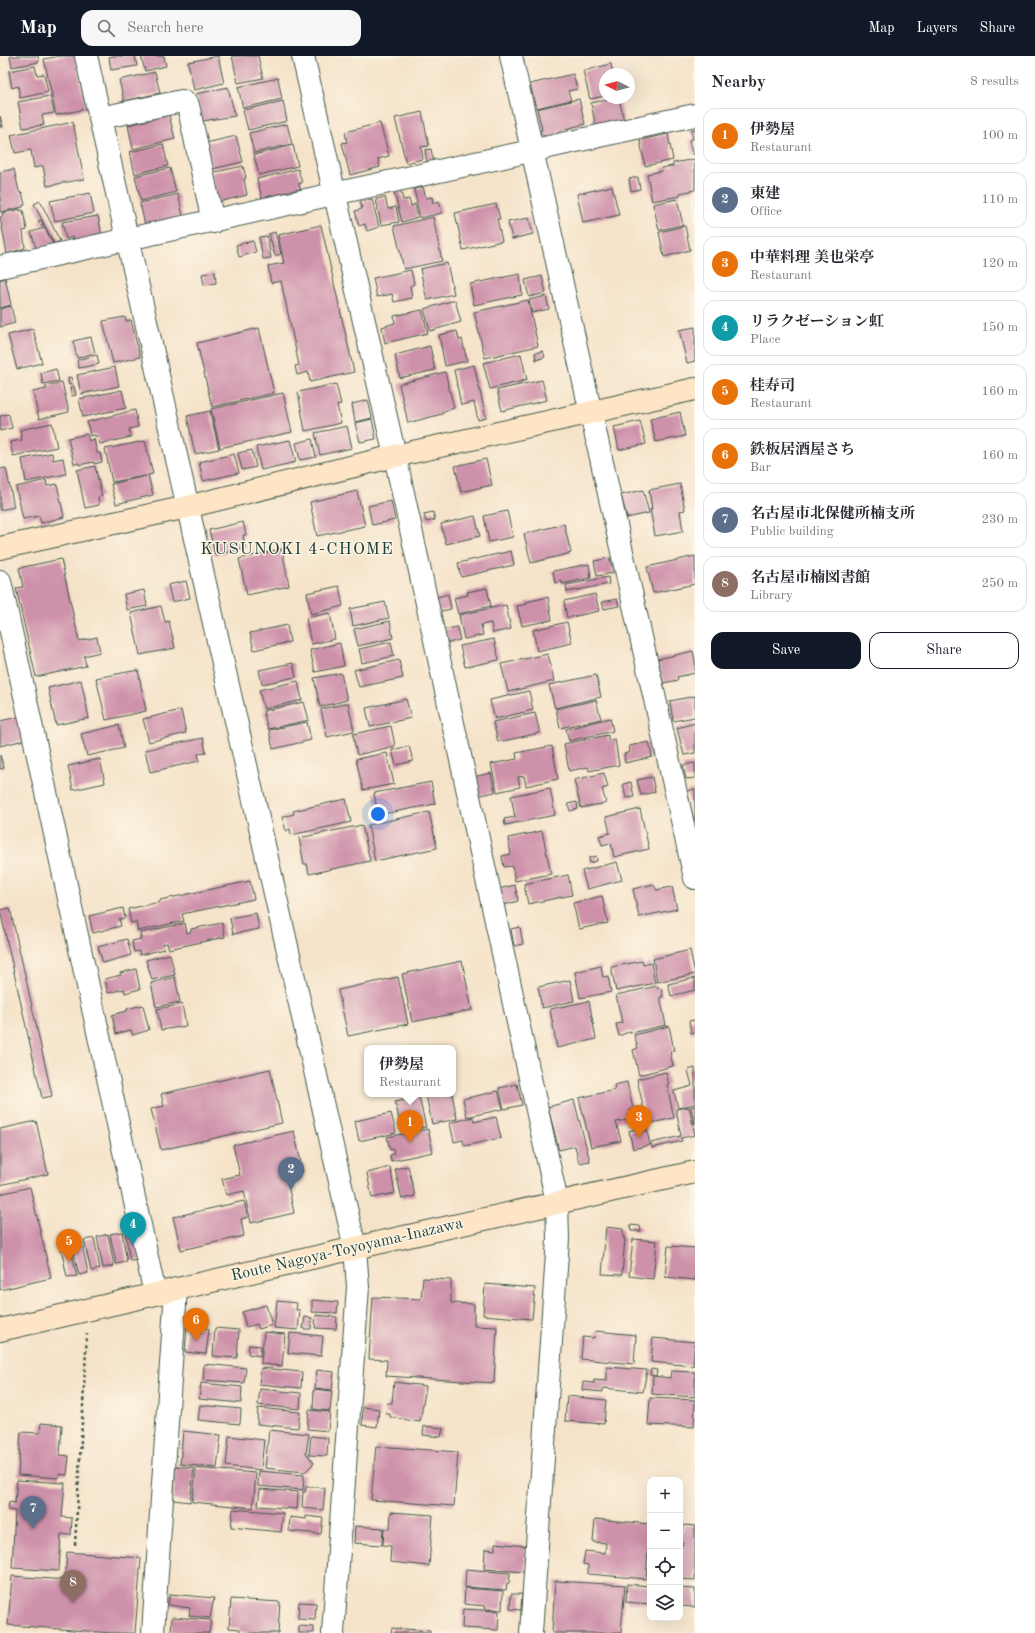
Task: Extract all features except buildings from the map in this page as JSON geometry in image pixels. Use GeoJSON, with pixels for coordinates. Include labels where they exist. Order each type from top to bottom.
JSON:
{"type":"FeatureCollection","features":[{"type":"Feature","properties":{"kind":"street"},"geometry":{"type":"LineString","coordinates":[[86,56],[355,1248],[358,1287],[333,1633]]}},
{"type":"Feature","properties":{"kind":"street"},"geometry":{"type":"LineString","coordinates":[[303,56],[395,456],[557,1202],[558,1239],[531,1633]]}},
{"type":"Feature","properties":{"kind":"street"},"geometry":{"type":"LineString","coordinates":[[511,56],[695,878]]}},
{"type":"Feature","properties":{"kind":"street"},"geometry":{"type":"LineString","coordinates":[[100,118],[182,101],[188,105],[213,222]]}},
{"type":"Feature","properties":{"kind":"street"},"geometry":{"type":"LineString","coordinates":[[0,267],[213,222],[695,115]]}},
{"type":"Feature","properties":{"kind":"street"},"geometry":{"type":"LineString","coordinates":[[0,548],[187,507],[395,456],[695,388]]}},
{"type":"Feature","properties":{"kind":"street"},"geometry":{"type":"LineString","coordinates":[[0,581],[155,1294]]}},
{"type":"Feature","properties":{"kind":"street","name":"Route Nagoya-Toyoyama-Inazawa"},"geometry":{"type":"LineString","coordinates":[[0,1330],[557,1202],[695,1172]]}},
{"type":"Feature","properties":{"kind":"street"},"geometry":{"type":"LineString","coordinates":[[153,1633],[176,1289]]}},
{"type":"Feature","properties":{"kind":"path"},"geometry":{"type":"LineString","coordinates":[[75,1545],[87,1334]]}},
{"type":"Feature","properties":{"kind":"place","name":"中華料理 美也栄亭"},"geometry":{"type":"Point","coordinates":[639,1138]}},
{"type":"Feature","properties":{"kind":"place","name":"伊勢屋"},"geometry":{"type":"Point","coordinates":[410,1143]}},
{"type":"Feature","properties":{"kind":"place","name":"東建"},"geometry":{"type":"Point","coordinates":[291,1190]}},
{"type":"Feature","properties":{"kind":"place","name":"リラクゼーション虹"},"geometry":{"type":"Point","coordinates":[133,1245]}},
{"type":"Feature","properties":{"kind":"place","name":"桂寿司"},"geometry":{"type":"Point","coordinates":[69,1262]}},
{"type":"Feature","properties":{"kind":"place","name":"鉄板居酒屋さち"},"geometry":{"type":"Point","coordinates":[196,1341]}},
{"type":"Feature","properties":{"kind":"place","name":"名古屋市北保健所楠支所"},"geometry":{"type":"Point","coordinates":[33,1529]}},
{"type":"Feature","properties":{"kind":"place","name":"名古屋市楠図書館"},"geometry":{"type":"Point","coordinates":[73,1603]}},
{"type":"Feature","properties":{"kind":"district","name":"KUSUNOKI 4-CHOME"},"geometry":{"type":"Point","coordinates":[297,549]}}]}
